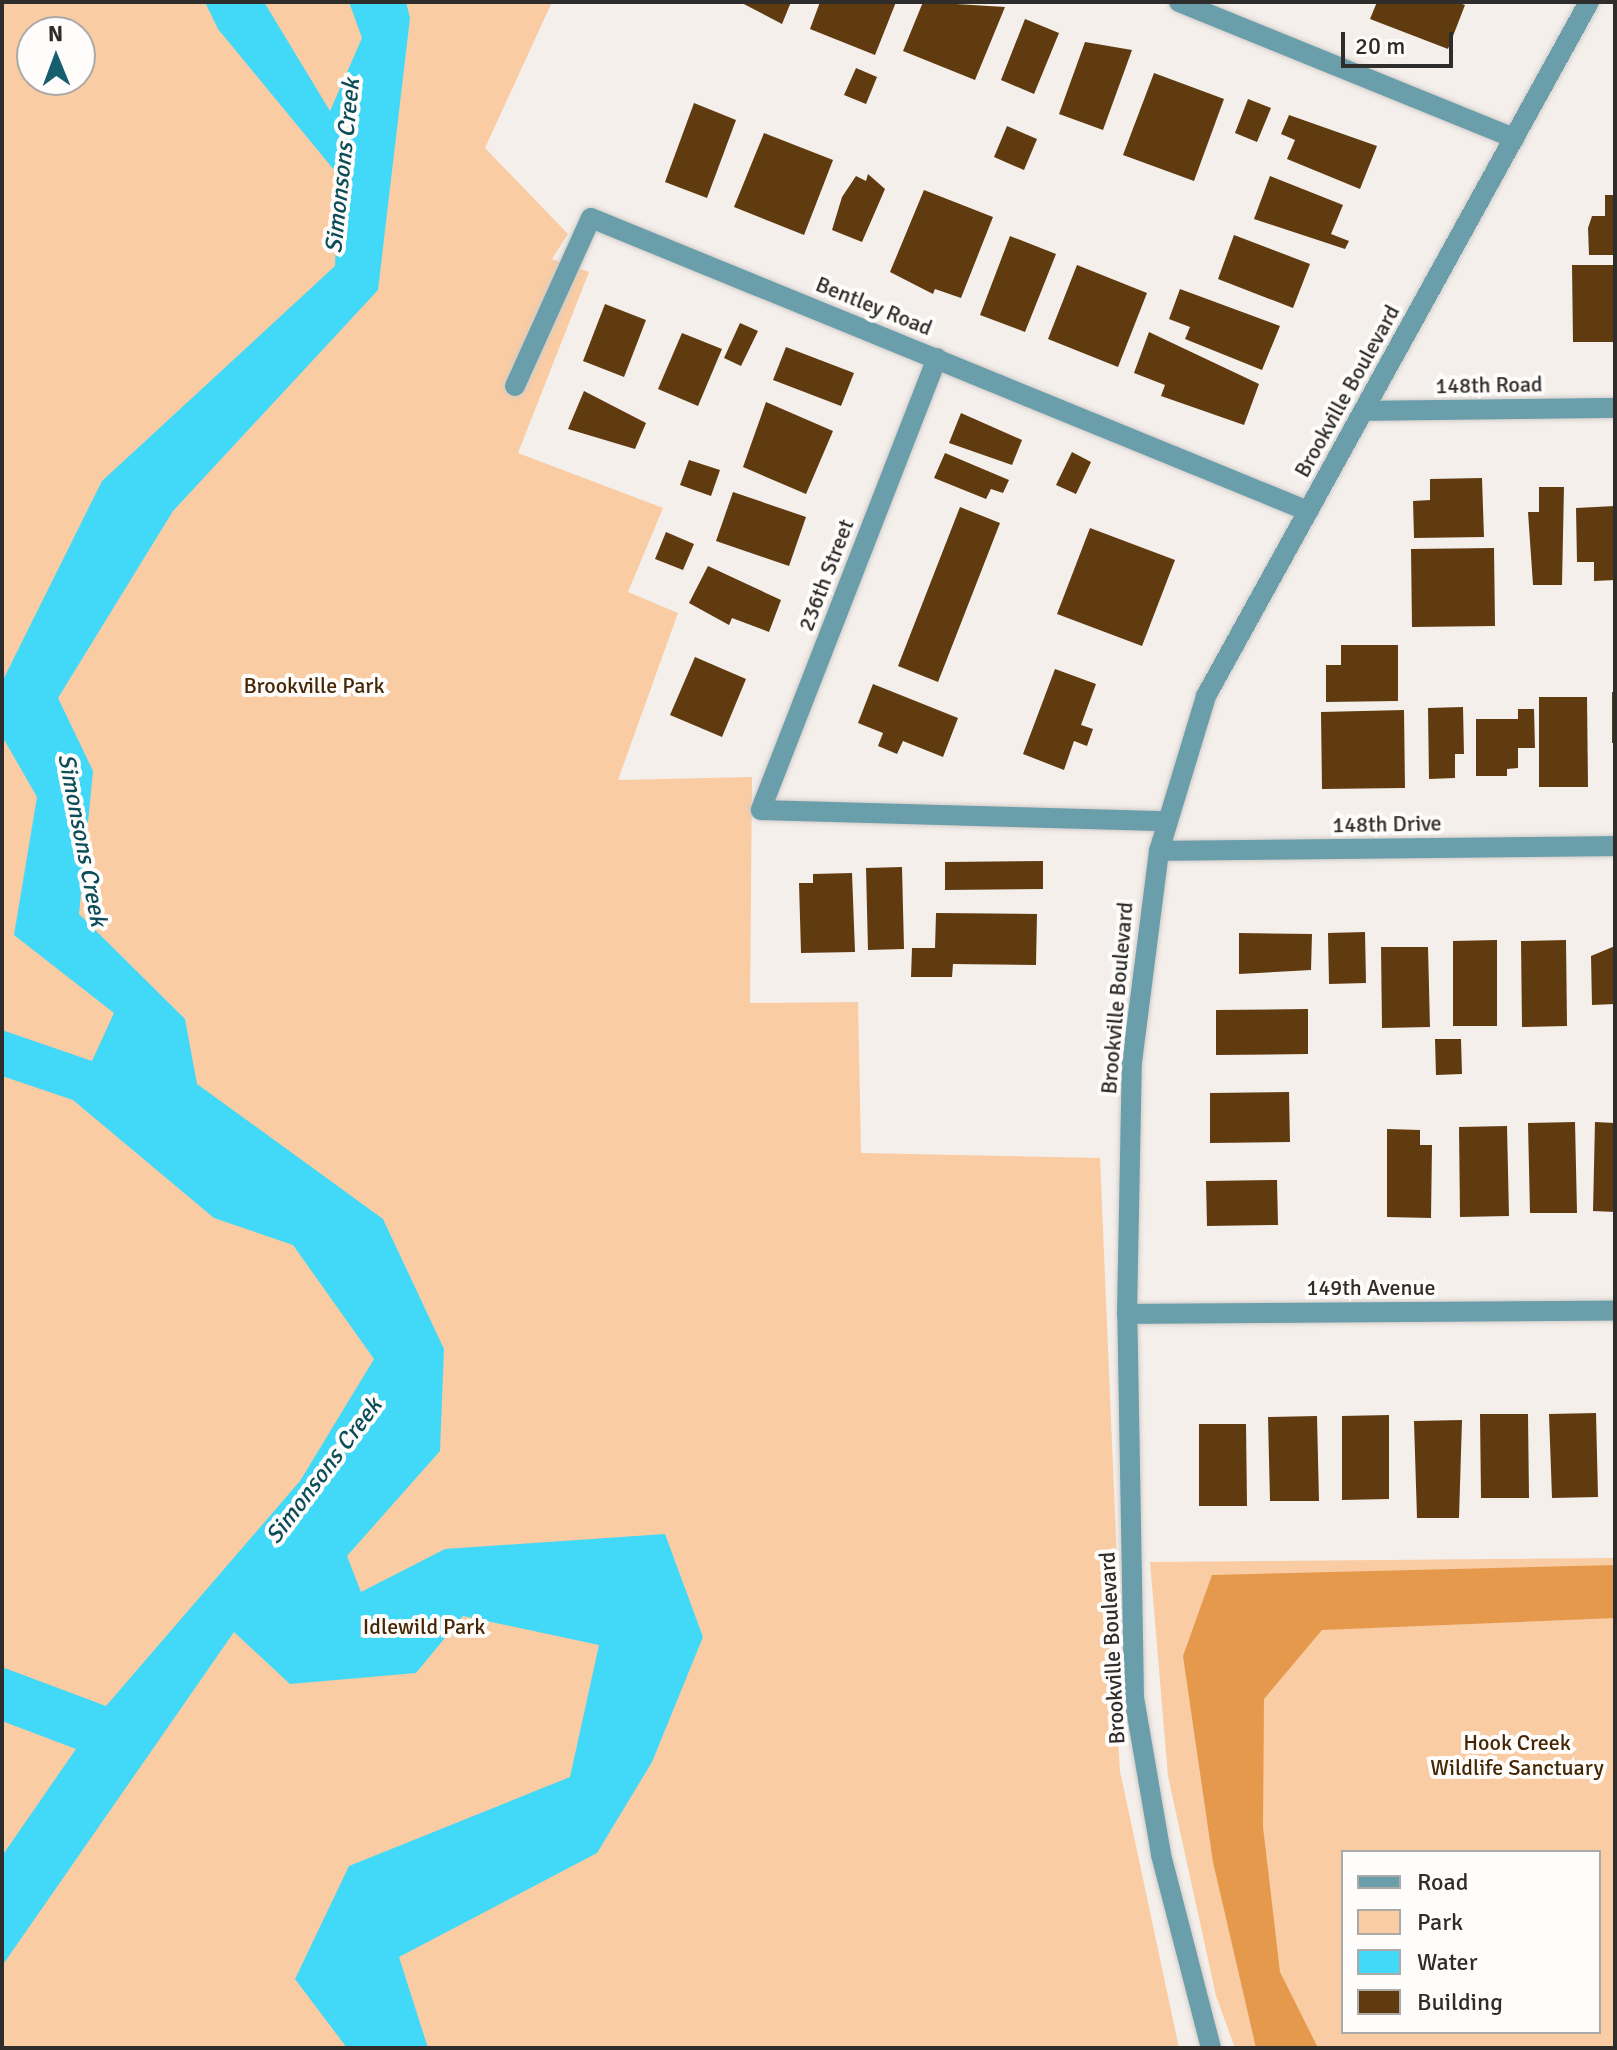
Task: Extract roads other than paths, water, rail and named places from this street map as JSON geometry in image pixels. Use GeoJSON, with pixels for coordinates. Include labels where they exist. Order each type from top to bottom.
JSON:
{"type":"FeatureCollection","features":[{"type":"Feature","properties":{"kind":"street"},"geometry":{"type":"LineString","coordinates":[[1179,2],[1514,138]]}},
{"type":"Feature","properties":{"kind":"street","name":"Brookville Boulevard"},"geometry":{"type":"LineString","coordinates":[[1211,2048],[1161,1854],[1134,1697],[1127,1314],[1132,1062],[1159,851],[1206,696],[1589,2]]}},
{"type":"Feature","properties":{"kind":"street","name":"Bentley Road"},"geometry":{"type":"LineString","coordinates":[[515,386],[591,218],[1308,511]]}},
{"type":"Feature","properties":{"kind":"street","name":"236th Street"},"geometry":{"type":"LineString","coordinates":[[937,358],[761,810],[1166,821]]}},
{"type":"Feature","properties":{"kind":"street","name":"148th Road"},"geometry":{"type":"LineString","coordinates":[[1364,411],[1615,408]]}},
{"type":"Feature","properties":{"kind":"street","name":"148th Drive"},"geometry":{"type":"LineString","coordinates":[[1159,851],[1615,846]]}},
{"type":"Feature","properties":{"kind":"street","name":"149th Avenue"},"geometry":{"type":"LineString","coordinates":[[1127,1314],[1615,1311]]}},
{"type":"Feature","properties":{"kind":"water","name":"Simonsons Creek"},"geometry":{"type":"Polygon","coordinates":[[[205,2],[264,2],[330,111],[362,38],[349,2],[406,2],[410,18],[378,290],[173,511],[58,698],[93,771],[79,914],[185,1019],[197,1084],[383,1219],[444,1349],[440,1451],[347,1556],[361,1592],[445,1549],[665,1534],[703,1637],[652,1762],[597,1853],[399,1957],[428,2048],[347,2048],[295,1979],[349,1866],[570,1777],[599,1645],[463,1616],[416,1673],[290,1684],[234,1632],[2,1966],[2,1856],[76,1749],[2,1721],[2,1667],[106,1706],[300,1481],[374,1359],[293,1245],[214,1218],[73,1100],[2,1076],[2,1030],[92,1061],[114,1013],[14,935],[37,797],[2,736],[2,682],[102,481],[335,266],[339,176],[218,29],[205,2]]]}},
{"type":"Feature","properties":{"kind":"park label","name":"Brookville Park"},"geometry":{"type":"Point","coordinates":[314,686]}},
{"type":"Feature","properties":{"kind":"park label","name":"Idlewild Park"},"geometry":{"type":"Point","coordinates":[424,1627]}},
{"type":"Feature","properties":{"kind":"park label","name":"Hook Creek Wildlife Sanctuary"},"geometry":{"type":"Point","coordinates":[1517,1754]}}]}
